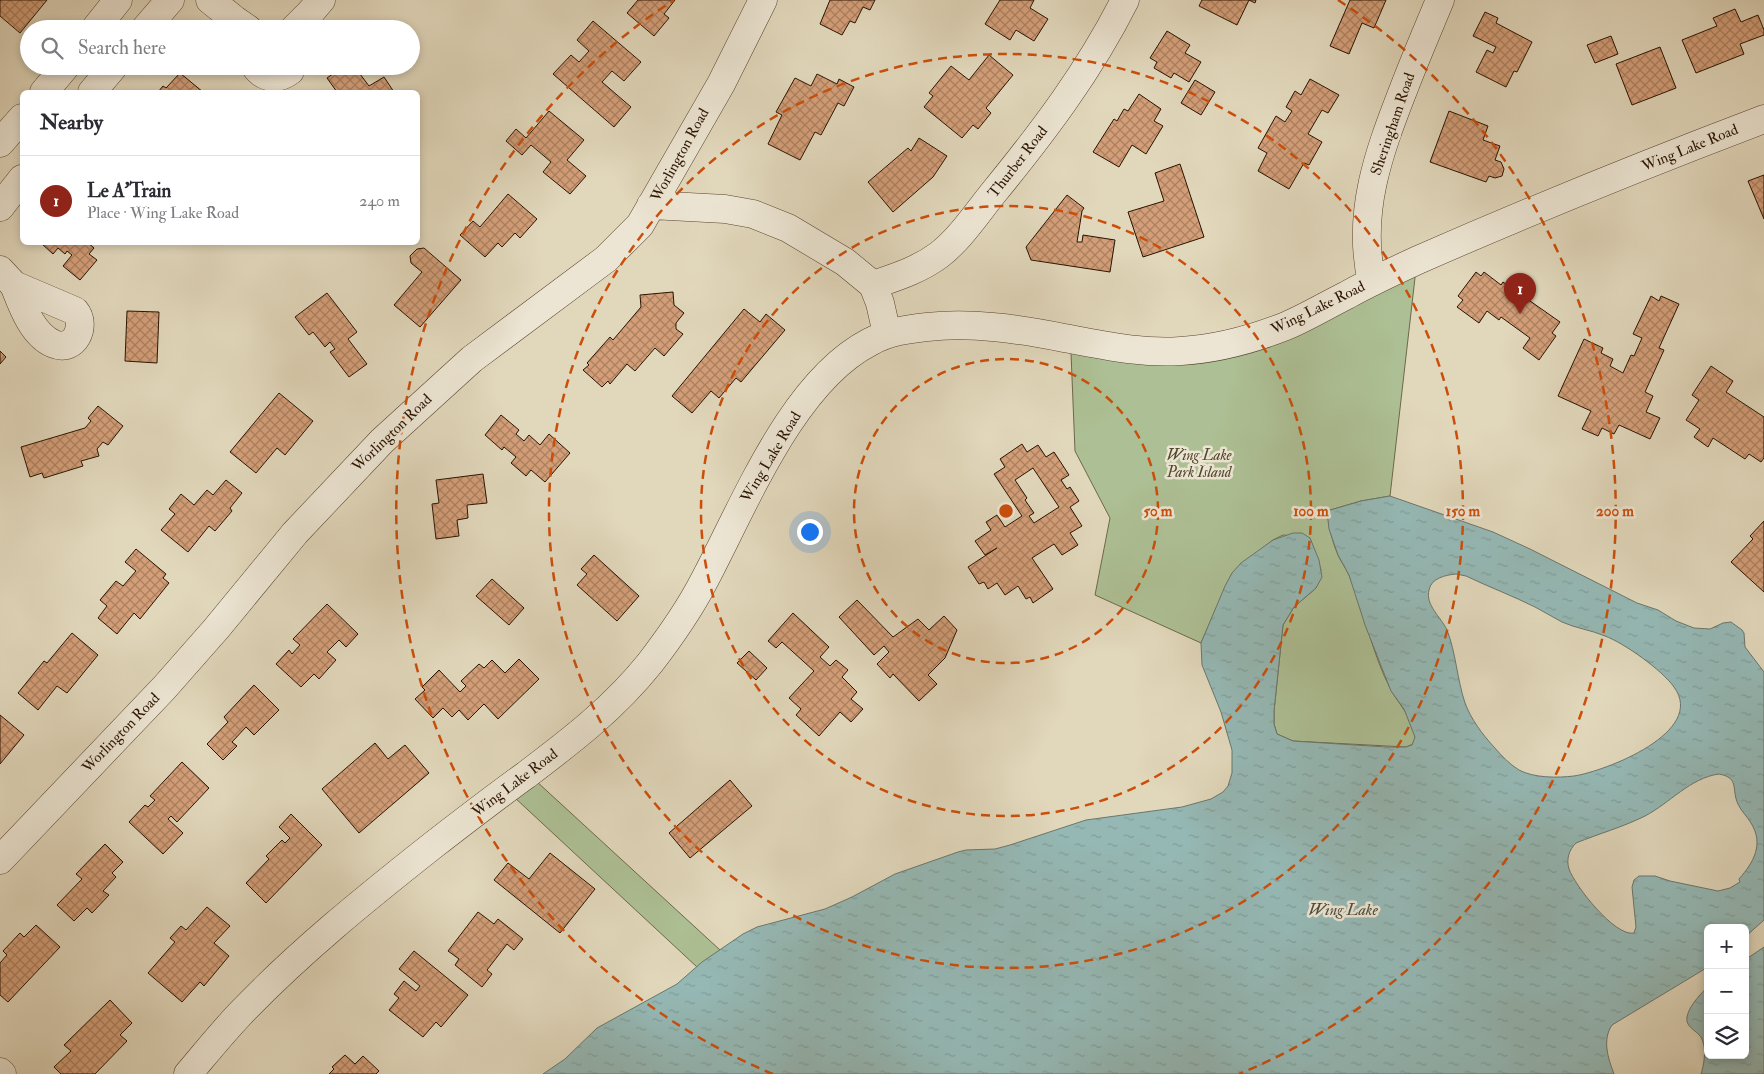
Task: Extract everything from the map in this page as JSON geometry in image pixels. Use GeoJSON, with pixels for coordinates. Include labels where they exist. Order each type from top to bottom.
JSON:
{"type":"FeatureCollection","features":[{"type":"Feature","properties":{"kind":"street"},"geometry":{"type":"LineString","coordinates":[[103,20],[118,0]]}},
{"type":"Feature","properties":{"kind":"street"},"geometry":{"type":"LineString","coordinates":[[153,20],[170,0]]}},
{"type":"Feature","properties":{"kind":"street"},"geometry":{"type":"LineString","coordinates":[[210,0],[235,20]]}},
{"type":"Feature","properties":{"kind":"street"},"geometry":{"type":"LineString","coordinates":[[303,20],[321,0]]}},
{"type":"Feature","properties":{"kind":"street","name":"Worlington Road"},"geometry":{"type":"LineString","coordinates":[[0,860],[164,688],[294,533],[382,441],[472,359],[606,259],[640,225],[721,84],[763,0]]}},
{"type":"Feature","properties":{"kind":"street","name":"Thurber Road"},"geometry":{"type":"LineString","coordinates":[[873,285],[906,274],[930,262],[955,240],[1065,100],[1094,55],[1125,0]]}},
{"type":"Feature","properties":{"kind":"street","name":"Sheringham Road"},"geometry":{"type":"LineString","coordinates":[[1372,282],[1367,259],[1366,236],[1374,176],[1397,104],[1440,0]]}},
{"type":"Feature","properties":{"kind":"street"},"geometry":{"type":"LineString","coordinates":[[46,90],[58,75]]}},
{"type":"Feature","properties":{"kind":"street"},"geometry":{"type":"LineString","coordinates":[[94,90],[106,75]]}},
{"type":"Feature","properties":{"kind":"street"},"geometry":{"type":"LineString","coordinates":[[263,75],[278,78],[283,75]]}},
{"type":"Feature","properties":{"kind":"street","name":"Wing Lake Road"},"geometry":{"type":"LineString","coordinates":[[188,1074],[237,1017],[321,936],[430,848],[585,730],[625,693],[688,609],[766,461],[795,415],[814,390],[845,358],[866,344],[887,334],[934,326],[968,325],[1050,335],[1134,350],[1180,351],[1202,349],[1262,334],[1286,326],[1372,282],[1465,240],[1764,118]]}},
{"type":"Feature","properties":{"kind":"street"},"geometry":{"type":"LineString","coordinates":[[0,143],[20,120]]}},
{"type":"Feature","properties":{"kind":"street"},"geometry":{"type":"LineString","coordinates":[[0,207],[20,182]]}},
{"type":"Feature","properties":{"kind":"street"},"geometry":{"type":"LineString","coordinates":[[652,205],[725,208],[753,214],[771,220],[813,242],[860,273],[873,285],[880,303],[887,334]]}},
{"type":"Feature","properties":{"kind":"green space","name":"Wing Lake Park Island"},"geometry":{"type":"Polygon","coordinates":[[[1416,269],[1390,496],[1361,501],[1327,511],[1334,544],[1355,589],[1384,676],[1406,712],[1414,731],[1415,741],[1406,747],[1293,741],[1277,734],[1274,724],[1274,711],[1283,625],[1294,607],[1316,588],[1321,570],[1310,538],[1283,535],[1273,540],[1232,573],[1201,643],[1095,595],[1110,518],[1075,451],[1071,353],[1170,363],[1416,269]]]}},
{"type":"Feature","properties":{"kind":"green space"},"geometry":{"type":"Polygon","coordinates":[[[535,780],[720,950],[697,967],[514,797],[535,780]]]}},
{"type":"Feature","properties":{"kind":"water","name":"Wing Lake"},"geometry":{"type":"Polygon","coordinates":[[[1390,496],[1493,532],[1637,603],[1658,610],[1676,621],[1694,628],[1710,629],[1723,623],[1731,622],[1744,633],[1745,647],[1764,672],[1764,920],[1749,933],[1749,924],[1704,924],[1704,969],[1612,1025],[1607,1037],[1607,1043],[1608,1055],[1614,1074],[543,1074],[565,1059],[597,1028],[677,984],[702,962],[743,934],[757,927],[825,909],[895,874],[958,852],[995,849],[1086,820],[1182,807],[1211,799],[1223,792],[1228,786],[1232,773],[1232,750],[1221,712],[1202,665],[1201,643],[1232,573],[1241,563],[1273,540],[1293,533],[1302,533],[1310,538],[1319,560],[1322,577],[1316,588],[1294,607],[1283,625],[1274,711],[1274,724],[1277,734],[1293,741],[1386,747],[1406,747],[1412,745],[1415,737],[1404,709],[1391,691],[1365,625],[1349,575],[1338,555],[1329,529],[1327,511],[1361,501],[1390,496]],[[1456,574],[1444,576],[1436,580],[1430,586],[1429,601],[1447,630],[1462,694],[1470,715],[1490,742],[1515,768],[1525,773],[1546,777],[1567,777],[1589,773],[1628,758],[1648,746],[1665,734],[1677,719],[1680,704],[1674,687],[1652,665],[1632,651],[1605,636],[1562,622],[1535,607],[1466,576],[1456,574]],[[1719,774],[1699,780],[1645,816],[1576,843],[1569,855],[1569,869],[1587,898],[1617,927],[1626,932],[1634,933],[1636,927],[1632,887],[1634,880],[1639,876],[1655,876],[1718,891],[1730,888],[1740,882],[1739,879],[1749,866],[1756,852],[1757,838],[1751,823],[1738,804],[1732,781],[1726,776],[1719,774]]]}},
{"type":"Feature","properties":{"kind":"water"},"geometry":{"type":"Polygon","coordinates":[[[1764,947],[1764,1074],[1701,1074],[1704,1058],[1749,1059],[1749,957],[1764,947]]]}},
{"type":"Feature","properties":{"kind":"water"},"geometry":{"type":"Polygon","coordinates":[[[1704,991],[1704,1046],[1702,1039],[1688,1024],[1687,1019],[1690,1009],[1704,991]]]}},
{"type":"Feature","properties":{"kind":"building"},"geometry":{"type":"Polygon","coordinates":[[[0,0],[47,0],[31,20],[20,20],[20,33],[0,16],[0,0]]]}},
{"type":"Feature","properties":{"kind":"building"},"geometry":{"type":"Polygon","coordinates":[[[638,0],[675,0],[664,14],[669,18],[654,36],[627,13],[638,0]]]}},
{"type":"Feature","properties":{"kind":"building"},"geometry":{"type":"Polygon","coordinates":[[[830,0],[875,0],[870,10],[863,7],[855,23],[850,21],[842,35],[820,24],[830,0]]]}},
{"type":"Feature","properties":{"kind":"building"},"geometry":{"type":"Polygon","coordinates":[[[1000,0],[1034,0],[1030,8],[1048,19],[1034,41],[1016,30],[1010,40],[985,24],[1000,0]]]}},
{"type":"Feature","properties":{"kind":"building"},"geometry":{"type":"Polygon","coordinates":[[[1202,0],[1249,0],[1237,25],[1199,6],[1202,0]]]}},
{"type":"Feature","properties":{"kind":"building"},"geometry":{"type":"Polygon","coordinates":[[[1350,0],[1386,0],[1374,28],[1362,23],[1349,54],[1330,46],[1350,0]]]}},
{"type":"Feature","properties":{"kind":"building"},"geometry":{"type":"Polygon","coordinates":[[[1735,9],[1741,22],[1758,15],[1764,35],[1740,44],[1744,54],[1696,73],[1682,40],[1717,26],[1713,18],[1735,9]]]}},
{"type":"Feature","properties":{"kind":"building"},"geometry":{"type":"Polygon","coordinates":[[[1485,12],[1498,18],[1496,23],[1532,42],[1517,72],[1514,71],[1506,87],[1476,72],[1487,50],[1493,53],[1496,47],[1473,36],[1485,12]]]}},
{"type":"Feature","properties":{"kind":"building"},"geometry":{"type":"Polygon","coordinates":[[[593,21],[641,62],[624,81],[612,71],[602,82],[631,107],[614,127],[553,74],[571,55],[579,62],[589,51],[577,40],[593,21]]]}},
{"type":"Feature","properties":{"kind":"building"},"geometry":{"type":"Polygon","coordinates":[[[1167,31],[1190,45],[1185,53],[1201,62],[1189,82],[1174,73],[1171,78],[1154,68],[1157,62],[1150,58],[1167,31]]]}},
{"type":"Feature","properties":{"kind":"building"},"geometry":{"type":"Polygon","coordinates":[[[1611,36],[1618,54],[1595,63],[1587,45],[1611,36]]]}},
{"type":"Feature","properties":{"kind":"building"},"geometry":{"type":"Polygon","coordinates":[[[1660,47],[1676,88],[1632,105],[1616,64],[1660,47]]]}},
{"type":"Feature","properties":{"kind":"building"},"geometry":{"type":"Polygon","coordinates":[[[989,55],[1013,75],[986,108],[991,113],[978,129],[973,125],[962,138],[924,107],[933,96],[929,93],[951,66],[969,80],[989,55]]]}},
{"type":"Feature","properties":{"kind":"building"},"geometry":{"type":"Polygon","coordinates":[[[817,74],[837,84],[839,79],[854,87],[844,106],[838,103],[821,135],[815,132],[800,160],[768,144],[782,115],[776,112],[795,78],[811,86],[817,74]]]}},
{"type":"Feature","properties":{"kind":"building"},"geometry":{"type":"Polygon","coordinates":[[[178,75],[182,75],[201,90],[160,90],[163,86],[166,88],[178,75]]]}},
{"type":"Feature","properties":{"kind":"building"},"geometry":{"type":"Polygon","coordinates":[[[331,75],[361,75],[369,86],[384,77],[393,90],[336,90],[327,78],[331,75]]]}},
{"type":"Feature","properties":{"kind":"building"},"geometry":{"type":"Polygon","coordinates":[[[1310,79],[1339,95],[1328,113],[1322,110],[1308,134],[1322,142],[1309,165],[1304,163],[1289,189],[1258,171],[1267,153],[1258,148],[1276,116],[1285,122],[1292,111],[1286,107],[1295,91],[1301,95],[1310,79]]]}},
{"type":"Feature","properties":{"kind":"building"},"geometry":{"type":"Polygon","coordinates":[[[1195,80],[1215,92],[1201,115],[1181,103],[1195,80]]]}},
{"type":"Feature","properties":{"kind":"building"},"geometry":{"type":"Polygon","coordinates":[[[1139,94],[1161,109],[1154,121],[1163,126],[1146,154],[1132,145],[1119,167],[1093,152],[1114,119],[1117,121],[1124,109],[1128,111],[1139,94]]]}},
{"type":"Feature","properties":{"kind":"building"},"geometry":{"type":"Polygon","coordinates":[[[549,111],[584,140],[567,160],[586,176],[570,194],[543,172],[551,162],[531,145],[522,155],[506,141],[516,129],[526,138],[549,111]]]}},
{"type":"Feature","properties":{"kind":"building"},"geometry":{"type":"Polygon","coordinates":[[[1449,111],[1488,126],[1483,140],[1500,146],[1495,160],[1501,162],[1504,169],[1502,176],[1495,178],[1489,176],[1486,182],[1430,162],[1449,111]]]}},
{"type":"Feature","properties":{"kind":"building"},"geometry":{"type":"Polygon","coordinates":[[[919,138],[947,156],[933,177],[893,212],[868,182],[908,148],[911,151],[919,138]]]}},
{"type":"Feature","properties":{"kind":"building"},"geometry":{"type":"Polygon","coordinates":[[[1180,164],[1204,237],[1143,257],[1128,212],[1164,201],[1155,173],[1180,164]]]}},
{"type":"Feature","properties":{"kind":"building"},"geometry":{"type":"Polygon","coordinates":[[[1764,175],[1764,219],[1748,181],[1764,175]]]}},
{"type":"Feature","properties":{"kind":"building"},"geometry":{"type":"Polygon","coordinates":[[[508,194],[537,219],[520,238],[515,233],[502,247],[498,243],[485,257],[460,235],[473,221],[480,227],[508,194]]]}},
{"type":"Feature","properties":{"kind":"building"},"geometry":{"type":"Polygon","coordinates":[[[1067,195],[1084,208],[1077,242],[1082,242],[1083,235],[1115,240],[1110,272],[1031,260],[1026,247],[1067,195]]]}},
{"type":"Feature","properties":{"kind":"building"},"geometry":{"type":"Polygon","coordinates":[[[43,245],[90,245],[94,248],[89,254],[97,260],[80,280],[63,266],[72,255],[67,251],[65,254],[58,248],[53,254],[43,245]]]}},
{"type":"Feature","properties":{"kind":"building"},"geometry":{"type":"Polygon","coordinates":[[[424,248],[461,280],[420,327],[394,305],[422,272],[411,263],[410,256],[417,249],[424,248]]]}},
{"type":"Feature","properties":{"kind":"building"},"geometry":{"type":"Polygon","coordinates":[[[1476,272],[1481,276],[1484,272],[1501,285],[1503,282],[1560,322],[1552,333],[1556,336],[1539,360],[1523,348],[1530,338],[1501,317],[1499,320],[1487,311],[1479,323],[1457,307],[1463,300],[1458,296],[1476,272]]]}},
{"type":"Feature","properties":{"kind":"building"},"geometry":{"type":"Polygon","coordinates":[[[673,292],[674,305],[684,313],[676,323],[676,329],[683,334],[664,356],[655,348],[635,371],[627,364],[610,384],[608,381],[602,387],[583,370],[610,337],[613,340],[641,307],[640,295],[673,292]]]}},
{"type":"Feature","properties":{"kind":"building"},"geometry":{"type":"Polygon","coordinates":[[[327,293],[357,332],[348,339],[367,364],[349,377],[330,352],[335,349],[330,342],[325,347],[313,332],[309,335],[295,317],[327,293]]]}},
{"type":"Feature","properties":{"kind":"building"},"geometry":{"type":"Polygon","coordinates":[[[1651,296],[1659,301],[1661,296],[1679,304],[1659,348],[1664,350],[1645,392],[1653,396],[1646,412],[1660,418],[1650,439],[1619,425],[1614,434],[1602,428],[1598,436],[1582,429],[1591,411],[1558,396],[1584,339],[1603,348],[1601,353],[1613,359],[1610,366],[1623,373],[1631,355],[1634,356],[1642,338],[1633,334],[1651,296]]]}},
{"type":"Feature","properties":{"kind":"building"},"geometry":{"type":"Polygon","coordinates":[[[744,309],[760,322],[766,314],[785,330],[741,382],[736,378],[719,398],[711,391],[692,413],[672,396],[744,309]]]}},
{"type":"Feature","properties":{"kind":"building"},"geometry":{"type":"Polygon","coordinates":[[[127,311],[159,312],[157,363],[125,361],[127,311]]]}},
{"type":"Feature","properties":{"kind":"building"},"geometry":{"type":"Polygon","coordinates":[[[0,351],[6,357],[0,364],[0,351]]]}},
{"type":"Feature","properties":{"kind":"building"},"geometry":{"type":"Polygon","coordinates":[[[1711,366],[1733,381],[1726,392],[1764,417],[1764,458],[1761,462],[1749,454],[1745,459],[1713,438],[1708,447],[1694,437],[1700,429],[1686,420],[1699,400],[1692,395],[1711,366]]]}},
{"type":"Feature","properties":{"kind":"building"},"geometry":{"type":"Polygon","coordinates":[[[279,393],[313,421],[285,455],[277,448],[256,473],[230,452],[279,393]]]}},
{"type":"Feature","properties":{"kind":"building"},"geometry":{"type":"Polygon","coordinates":[[[98,406],[123,426],[108,445],[103,442],[97,449],[99,456],[81,461],[83,466],[44,478],[42,473],[30,477],[21,447],[85,428],[91,421],[88,418],[98,406]]]}},
{"type":"Feature","properties":{"kind":"building"},"geometry":{"type":"Polygon","coordinates":[[[501,415],[519,430],[516,434],[524,441],[529,435],[540,445],[549,434],[570,453],[545,482],[531,470],[526,476],[511,463],[516,457],[504,447],[502,450],[485,435],[501,415]]]}},
{"type":"Feature","properties":{"kind":"building"},"geometry":{"type":"Polygon","coordinates":[[[1022,444],[1027,452],[1038,445],[1046,457],[1054,452],[1069,475],[1061,480],[1067,489],[1070,487],[1079,501],[1070,507],[1082,526],[1070,533],[1078,545],[1062,555],[1054,544],[1032,558],[1053,589],[1033,603],[1030,597],[1026,599],[1018,586],[1005,595],[997,583],[988,589],[984,582],[979,584],[968,567],[997,548],[985,555],[975,541],[991,530],[986,522],[997,515],[1005,527],[1022,516],[994,474],[1005,467],[1000,459],[1022,444]],[[1033,468],[1015,480],[1034,513],[1029,516],[1034,523],[1059,507],[1033,468]]]}},
{"type":"Feature","properties":{"kind":"building"},"geometry":{"type":"Polygon","coordinates":[[[483,474],[487,503],[467,505],[468,518],[457,520],[459,536],[436,539],[432,504],[439,503],[436,480],[483,474]]]}},
{"type":"Feature","properties":{"kind":"building"},"geometry":{"type":"Polygon","coordinates":[[[226,480],[242,493],[230,508],[232,511],[215,531],[209,526],[188,552],[161,530],[175,514],[169,509],[181,494],[194,505],[207,490],[213,495],[226,480]]]}},
{"type":"Feature","properties":{"kind":"building"},"geometry":{"type":"Polygon","coordinates":[[[1764,521],[1764,592],[1731,562],[1753,539],[1750,536],[1764,521]]]}},
{"type":"Feature","properties":{"kind":"building"},"geometry":{"type":"Polygon","coordinates":[[[136,549],[166,574],[163,578],[169,583],[140,619],[134,613],[117,634],[98,618],[107,606],[100,600],[116,581],[123,586],[136,571],[125,562],[136,549]]]}},
{"type":"Feature","properties":{"kind":"building"},"geometry":{"type":"Polygon","coordinates":[[[594,555],[639,596],[617,621],[577,585],[587,574],[581,569],[594,555]]]}},
{"type":"Feature","properties":{"kind":"building"},"geometry":{"type":"Polygon","coordinates":[[[492,579],[524,608],[509,625],[476,596],[492,579]]]}},
{"type":"Feature","properties":{"kind":"building"},"geometry":{"type":"Polygon","coordinates":[[[857,600],[893,637],[918,619],[929,630],[944,616],[957,630],[945,658],[928,675],[937,684],[919,701],[893,674],[890,678],[877,664],[889,652],[884,646],[874,655],[839,617],[857,600]]]}},
{"type":"Feature","properties":{"kind":"building"},"geometry":{"type":"Polygon","coordinates":[[[327,604],[358,634],[346,647],[339,640],[327,652],[336,660],[319,679],[314,674],[301,687],[276,664],[289,650],[292,654],[300,645],[293,639],[327,604]]]}},
{"type":"Feature","properties":{"kind":"building"},"geometry":{"type":"Polygon","coordinates":[[[793,613],[829,647],[820,657],[830,666],[836,660],[848,670],[842,677],[857,692],[851,699],[863,709],[851,722],[840,712],[819,736],[796,715],[801,709],[789,698],[814,671],[782,642],[776,648],[768,641],[793,613]]]}},
{"type":"Feature","properties":{"kind":"building"},"geometry":{"type":"Polygon","coordinates":[[[72,633],[98,655],[67,693],[57,686],[38,710],[18,693],[44,661],[47,663],[72,633]]]}},
{"type":"Feature","properties":{"kind":"building"},"geometry":{"type":"Polygon","coordinates":[[[749,651],[767,668],[756,680],[737,663],[749,651]]]}},
{"type":"Feature","properties":{"kind":"building"},"geometry":{"type":"Polygon","coordinates":[[[519,659],[539,679],[498,719],[484,704],[468,720],[459,710],[452,717],[443,708],[433,718],[415,699],[425,690],[422,687],[439,670],[460,692],[466,686],[461,681],[479,664],[484,668],[492,660],[505,673],[519,659]]]}},
{"type":"Feature","properties":{"kind":"building"},"geometry":{"type":"Polygon","coordinates":[[[254,685],[279,710],[254,735],[246,727],[232,742],[237,746],[223,760],[207,744],[228,722],[224,717],[254,685]]]}},
{"type":"Feature","properties":{"kind":"building"},"geometry":{"type":"Polygon","coordinates":[[[0,715],[24,735],[0,764],[0,715]]]}},
{"type":"Feature","properties":{"kind":"building"},"geometry":{"type":"Polygon","coordinates":[[[375,743],[388,759],[405,745],[429,773],[359,833],[322,789],[375,743]]]}},
{"type":"Feature","properties":{"kind":"building"},"geometry":{"type":"Polygon","coordinates":[[[182,762],[209,788],[177,822],[171,816],[168,819],[183,833],[163,854],[129,822],[145,805],[148,807],[155,800],[150,796],[182,762]]]}},
{"type":"Feature","properties":{"kind":"building"},"geometry":{"type":"Polygon","coordinates":[[[730,780],[752,806],[690,858],[669,833],[730,780]]]}},
{"type":"Feature","properties":{"kind":"building"},"geometry":{"type":"Polygon","coordinates":[[[291,814],[322,845],[266,903],[246,883],[269,859],[266,856],[282,840],[285,843],[290,838],[279,827],[291,814]]]}},
{"type":"Feature","properties":{"kind":"building"},"geometry":{"type":"Polygon","coordinates":[[[105,844],[123,862],[112,873],[116,877],[103,891],[109,895],[92,913],[87,908],[74,921],[57,905],[82,879],[76,874],[105,844]]]}},
{"type":"Feature","properties":{"kind":"building"},"geometry":{"type":"Polygon","coordinates":[[[550,853],[595,889],[560,933],[494,880],[508,863],[529,879],[550,853]]]}},
{"type":"Feature","properties":{"kind":"building"},"geometry":{"type":"Polygon","coordinates":[[[207,907],[230,926],[214,943],[229,956],[204,986],[200,982],[182,1002],[148,973],[175,942],[170,938],[181,926],[186,930],[207,907]]]}},
{"type":"Feature","properties":{"kind":"building"},"geometry":{"type":"Polygon","coordinates":[[[478,912],[494,924],[498,919],[523,939],[514,950],[507,944],[487,970],[492,974],[482,987],[455,965],[459,959],[448,951],[478,912]]]}},
{"type":"Feature","properties":{"kind":"building"},"geometry":{"type":"Polygon","coordinates":[[[36,925],[60,947],[8,1002],[0,995],[0,963],[7,955],[3,951],[20,933],[24,937],[36,925]]]}},
{"type":"Feature","properties":{"kind":"building"},"geometry":{"type":"Polygon","coordinates":[[[414,951],[468,995],[441,1027],[436,1022],[423,1037],[389,1010],[399,998],[394,994],[404,981],[416,991],[420,986],[399,969],[414,951]]]}},
{"type":"Feature","properties":{"kind":"building"},"geometry":{"type":"Polygon","coordinates":[[[110,1000],[132,1023],[120,1035],[127,1041],[95,1074],[61,1074],[54,1067],[71,1051],[64,1045],[110,1000]]]}},
{"type":"Feature","properties":{"kind":"building"},"geometry":{"type":"Polygon","coordinates":[[[345,1055],[355,1064],[363,1056],[379,1071],[376,1074],[329,1074],[334,1069],[332,1067],[345,1055]]]}},
{"type":"Feature","properties":{"kind":"place","name":"Le A'Train"},"geometry":{"type":"Point","coordinates":[1520,314]}}]}
